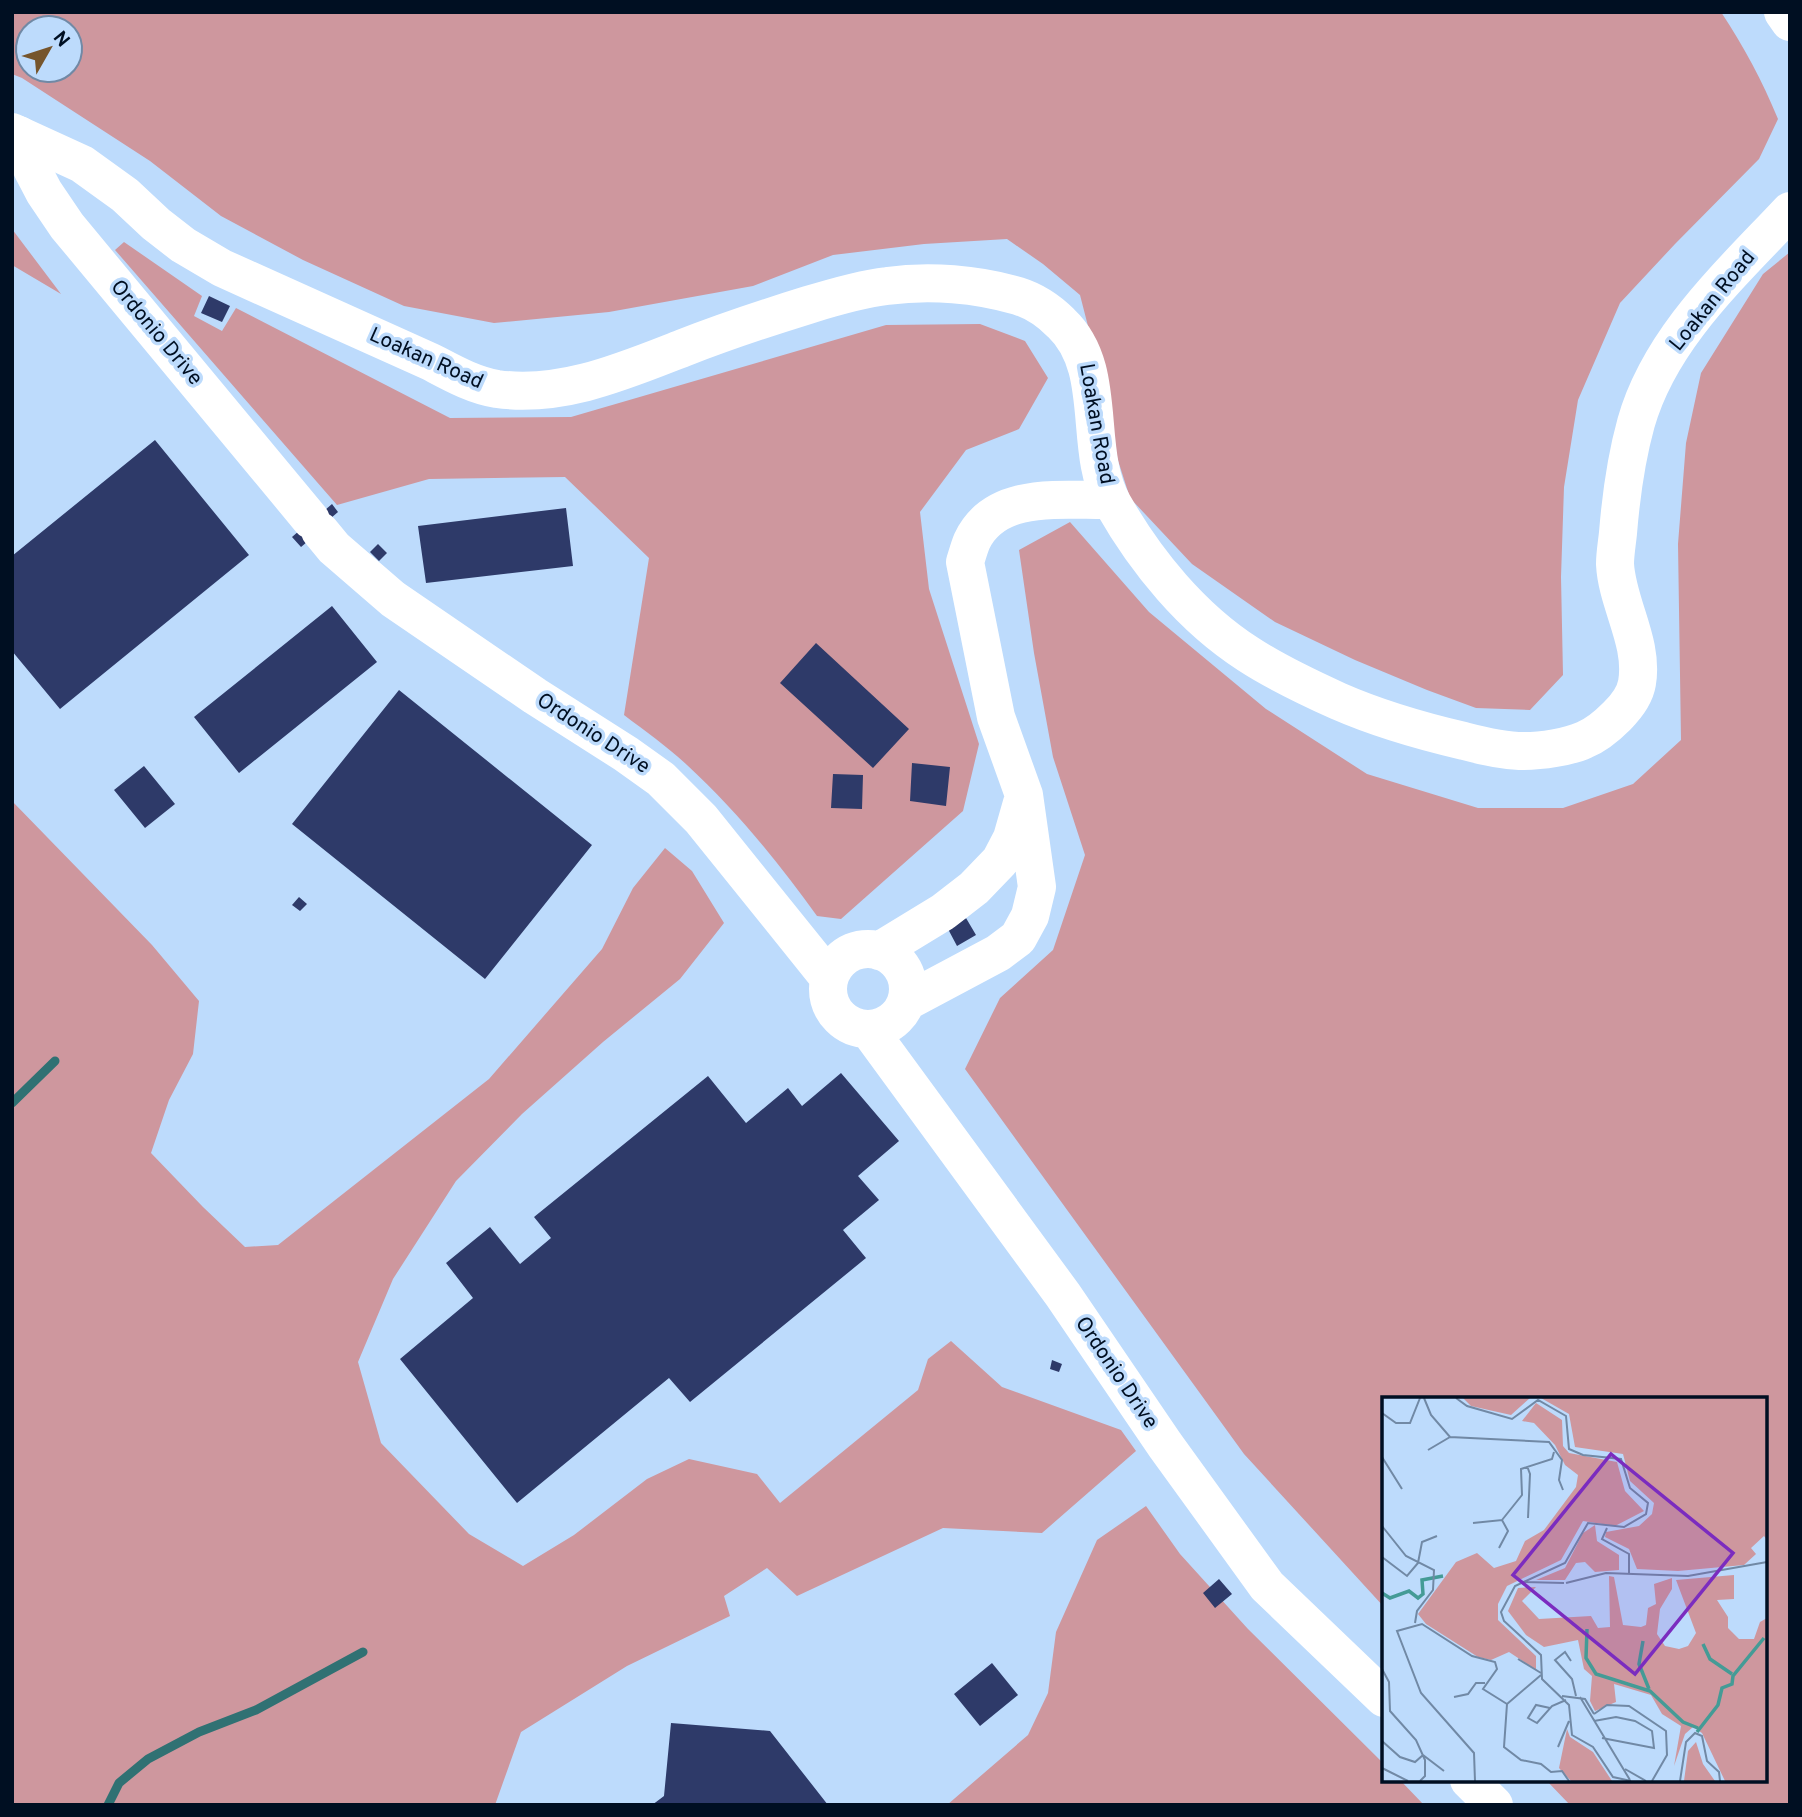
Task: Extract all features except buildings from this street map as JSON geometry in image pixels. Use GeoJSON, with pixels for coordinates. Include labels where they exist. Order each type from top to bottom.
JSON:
{"type":"FeatureCollection","features":[{"type":"Feature","properties":{"kind":"street"},"geometry":{"type":"LineString","coordinates":[[1783,12],[1790,22]]}},
{"type":"Feature","properties":{"kind":"street","name":"Loakan Road"},"geometry":{"type":"LineString","coordinates":[[15,133],[82,164],[125,195],[183,245],[222,268],[462,378],[493,388],[529,391],[575,385],[628,370],[779,314],[835,297],[886,286],[943,284],[982,288],[1024,298],[1051,313],[1069,330],[1082,352],[1090,378],[1100,469],[1110,500],[1165,580],[1201,617],[1245,652],[1299,684],[1367,714],[1484,746],[1525,751],[1583,741],[1604,729],[1625,709],[1637,687],[1639,654],[1623,607],[1615,565],[1626,464],[1638,416],[1658,372],[1685,328],[1717,288],[1790,211]]}},
{"type":"Feature","properties":{"kind":"street","name":"Ordonio Drive"},"geometry":{"type":"LineString","coordinates":[[15,133],[44,192],[67,226],[334,548],[393,599],[661,779],[701,819],[829,978],[827,990],[836,1014],[845,1023],[869,1030],[1063,1296],[1165,1445],[1267,1586],[1382,1696]]}},
{"type":"Feature","properties":{"kind":"street"},"geometry":{"type":"LineString","coordinates":[[906,1002],[998,953],[1018,938],[1030,916],[1037,887],[1024,794],[996,717],[965,562],[972,540],[987,520],[1006,508],[1033,501],[1110,500]]}},
{"type":"Feature","properties":{"kind":"street"},"geometry":{"type":"LineString","coordinates":[[879,950],[943,912],[974,888],[1000,861],[1012,838],[1024,794]]}},
{"type":"Feature","properties":{"kind":"street"},"geometry":{"type":"LineString","coordinates":[[829,978],[842,957],[854,951],[879,950],[891,956],[901,966],[908,989],[901,1013],[881,1028],[869,1030]]}},
{"type":"Feature","properties":{"kind":"street"},"geometry":{"type":"LineString","coordinates":[[1471,1782],[1494,1805]]}},
{"type":"Feature","properties":{"kind":"shaded area"},"geometry":{"type":"Polygon","coordinates":[[[12,12],[1721,12],[1752,64],[1778,119],[1759,159],[1620,303],[1578,400],[1564,487],[1561,577],[1563,675],[1530,710],[1476,708],[1355,660],[1275,622],[1192,564],[1130,498],[1106,423],[1080,295],[1007,239],[924,244],[833,255],[753,286],[609,312],[494,323],[404,306],[303,260],[221,216],[150,161],[31,84],[84,84],[84,14],[14,14],[14,75],[12,12]]]}},
{"type":"Feature","properties":{"kind":"shaded area"},"geometry":{"type":"Polygon","coordinates":[[[12,229],[61,294],[12,265],[12,229]]]}},
{"type":"Feature","properties":{"kind":"shaded area"},"geometry":{"type":"Polygon","coordinates":[[[124,242],[202,296],[194,316],[222,331],[236,308],[450,418],[571,417],[886,325],[980,324],[1025,341],[1048,378],[1019,429],[966,450],[920,512],[929,589],[979,744],[963,811],[841,919],[817,916],[772,856],[705,782],[680,758],[624,715],[649,558],[565,477],[429,479],[337,505],[115,250],[124,242]]]}},
{"type":"Feature","properties":{"kind":"shaded area"},"geometry":{"type":"Polygon","coordinates":[[[1790,252],[1790,1805],[1570,1805],[1548,1782],[1767,1782],[1767,1397],[1382,1397],[1382,1605],[1244,1454],[965,1069],[1000,998],[1053,950],[1085,855],[1053,757],[1019,550],[1070,522],[1149,612],[1266,709],[1367,774],[1478,808],[1563,808],[1633,784],[1681,740],[1678,544],[1686,443],[1701,373],[1763,274],[1790,252]]]}},
{"type":"Feature","properties":{"kind":"shaded area"},"geometry":{"type":"Polygon","coordinates":[[[12,801],[152,945],[199,1001],[193,1054],[169,1100],[151,1153],[245,1247],[278,1245],[489,1079],[602,949],[633,888],[665,848],[692,871],[724,923],[680,979],[603,1042],[522,1114],[456,1181],[393,1279],[358,1362],[381,1443],[469,1534],[523,1566],[574,1535],[647,1479],[689,1459],[757,1474],[780,1503],[918,1390],[928,1359],[951,1341],[1002,1387],[1121,1430],[1136,1451],[1042,1533],[943,1528],[797,1596],[767,1568],[724,1596],[730,1616],[627,1666],[521,1732],[495,1805],[12,1805],[12,801]]]}},
{"type":"Feature","properties":{"kind":"shaded area"},"geometry":{"type":"Polygon","coordinates":[[[1146,1506],[1180,1554],[1248,1629],[1382,1762],[1382,1782],[1402,1782],[1424,1805],[947,1805],[1028,1735],[1048,1693],[1056,1632],[1097,1540],[1146,1506]]]}},
{"type":"Feature","properties":{"kind":"waterway"},"geometry":{"type":"LineString","coordinates":[[12,1103],[55,1061]]}},
{"type":"Feature","properties":{"kind":"waterway"},"geometry":{"type":"LineString","coordinates":[[108,1805],[119,1783],[148,1759],[199,1732],[256,1710],[363,1652]]}}]}
